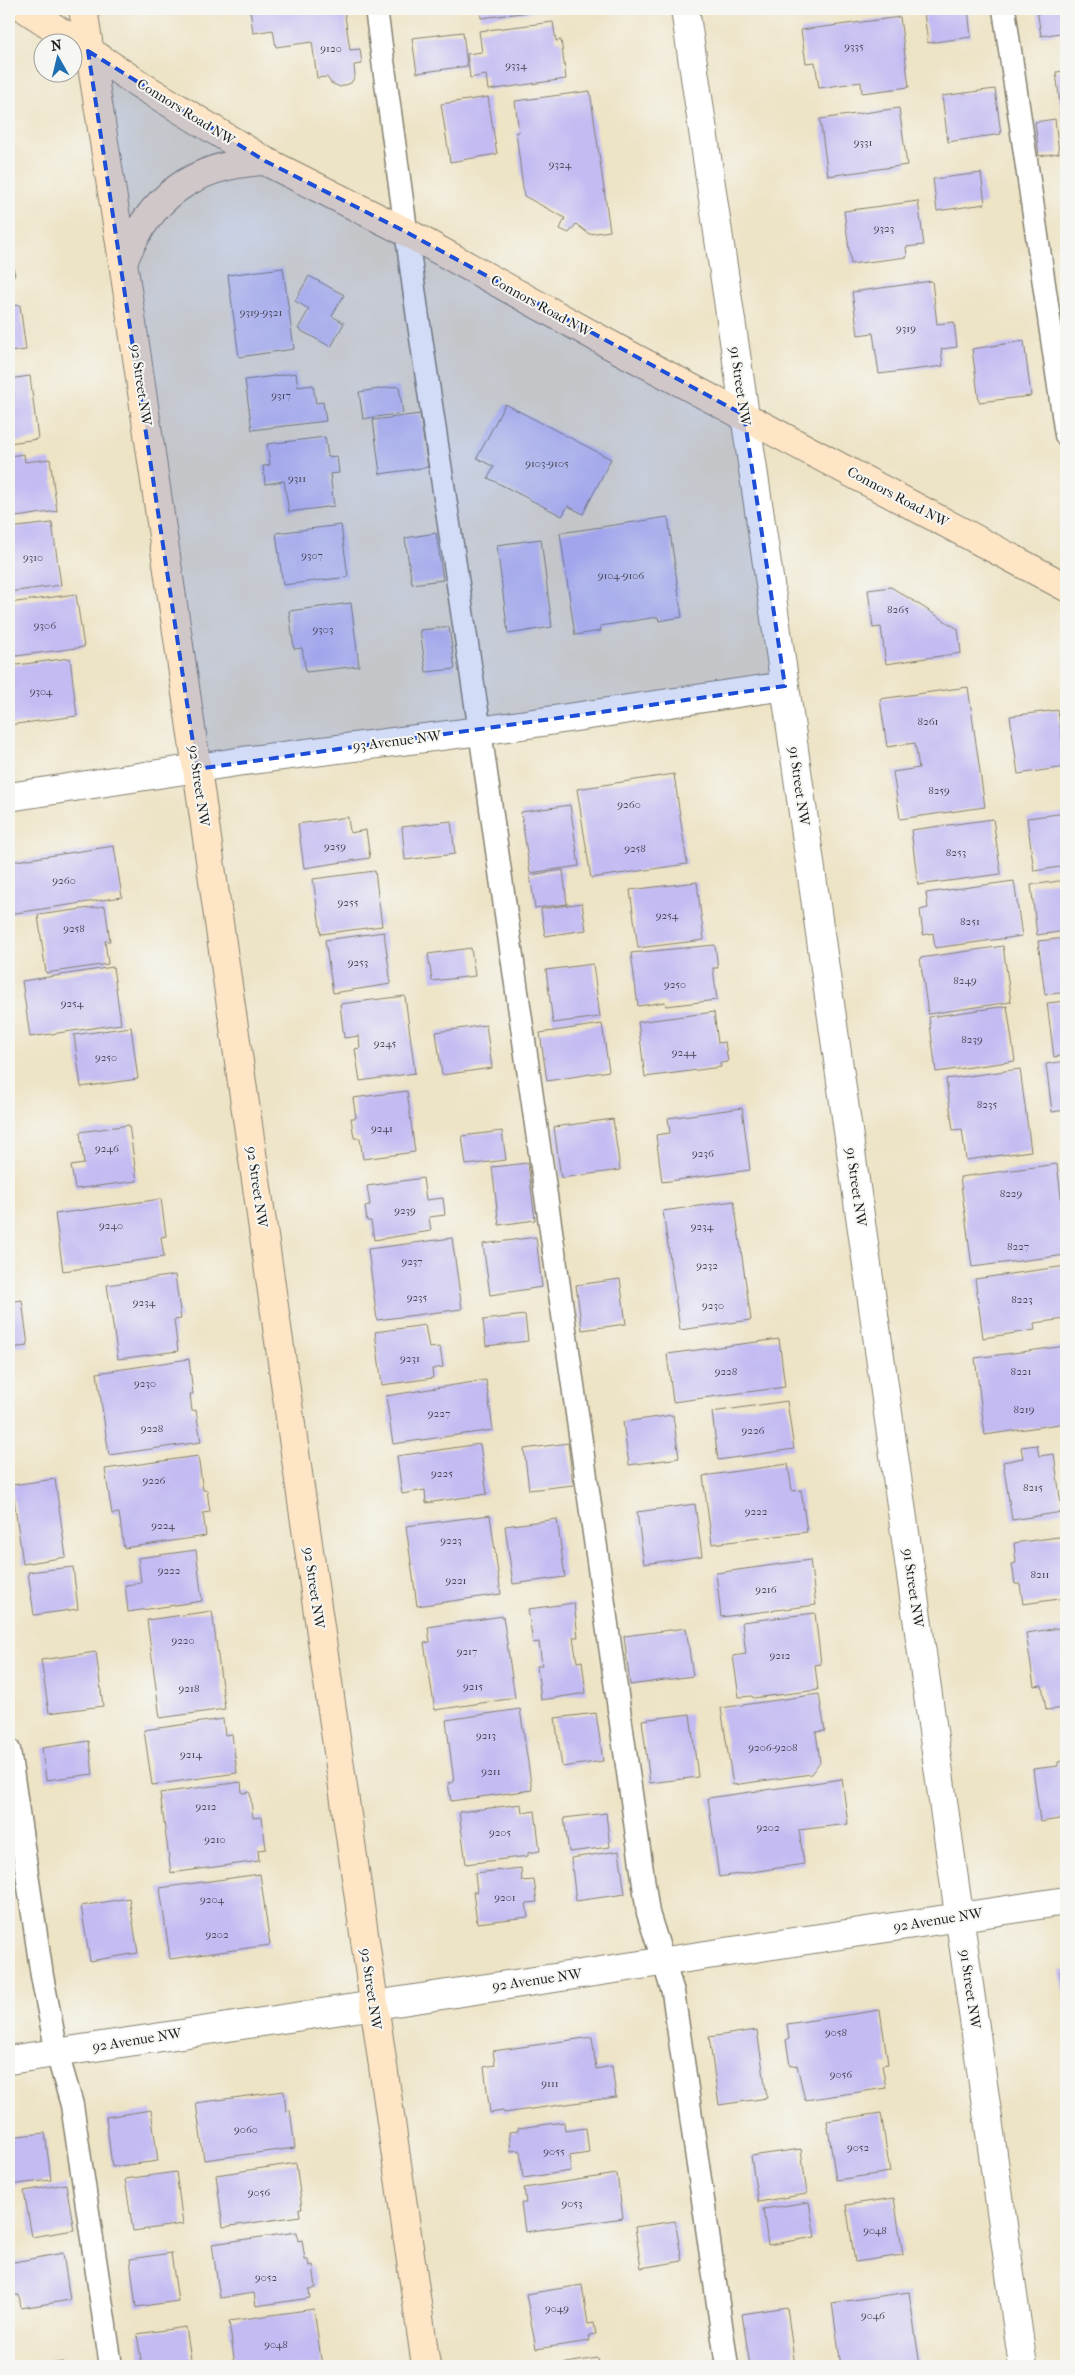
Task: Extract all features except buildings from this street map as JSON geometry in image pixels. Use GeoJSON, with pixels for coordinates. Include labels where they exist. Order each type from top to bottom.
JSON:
{"type":"FeatureCollection","features":[{"type":"Feature","properties":{"kind":"street","name":"Connors Road NW"},"geometry":{"type":"LineString","coordinates":[[26,9],[88,51],[265,161],[406,232],[616,348],[744,414],[1066,587]]}},
{"type":"Feature","properties":{"kind":"street","name":"92 Street NW"},"geometry":{"type":"LineString","coordinates":[[83,9],[88,51],[123,262],[197,769],[426,2366]]}},
{"type":"Feature","properties":{"kind":"street","name":"91 Street NW"},"geometry":{"type":"LineString","coordinates":[[685,9],[785,686],[1023,2366]]}},
{"type":"Feature","properties":{"kind":"street"},"geometry":{"type":"LineString","coordinates":[[123,262],[134,237],[150,213],[176,188],[214,168],[239,162],[265,161]]}},
{"type":"Feature","properties":{"kind":"street","name":"93 Avenue NW"},"geometry":{"type":"LineString","coordinates":[[9,797],[785,686]]}},
{"type":"Feature","properties":{"kind":"street","name":"92 Avenue NW"},"geometry":{"type":"LineString","coordinates":[[9,2060],[1066,1901]]}},
{"type":"Feature","properties":{"kind":"lane"},"geometry":{"type":"LineString","coordinates":[[376,9],[406,232],[480,730],[646,1903],[673,1992],[727,2366]]}},
{"type":"Feature","properties":{"kind":"lane"},"geometry":{"type":"LineString","coordinates":[[1004,9],[1066,435]]}},
{"type":"Feature","properties":{"kind":"lane"},"geometry":{"type":"LineString","coordinates":[[9,1750],[42,1976],[57,2053],[72,2105],[111,2366]]}},
{"type":"Feature","properties":{"kind":"highlighted area"},"geometry":{"type":"Polygon","coordinates":[[[88,51],[265,161],[406,232],[744,415],[785,686],[197,769],[88,51]]]}}]}
